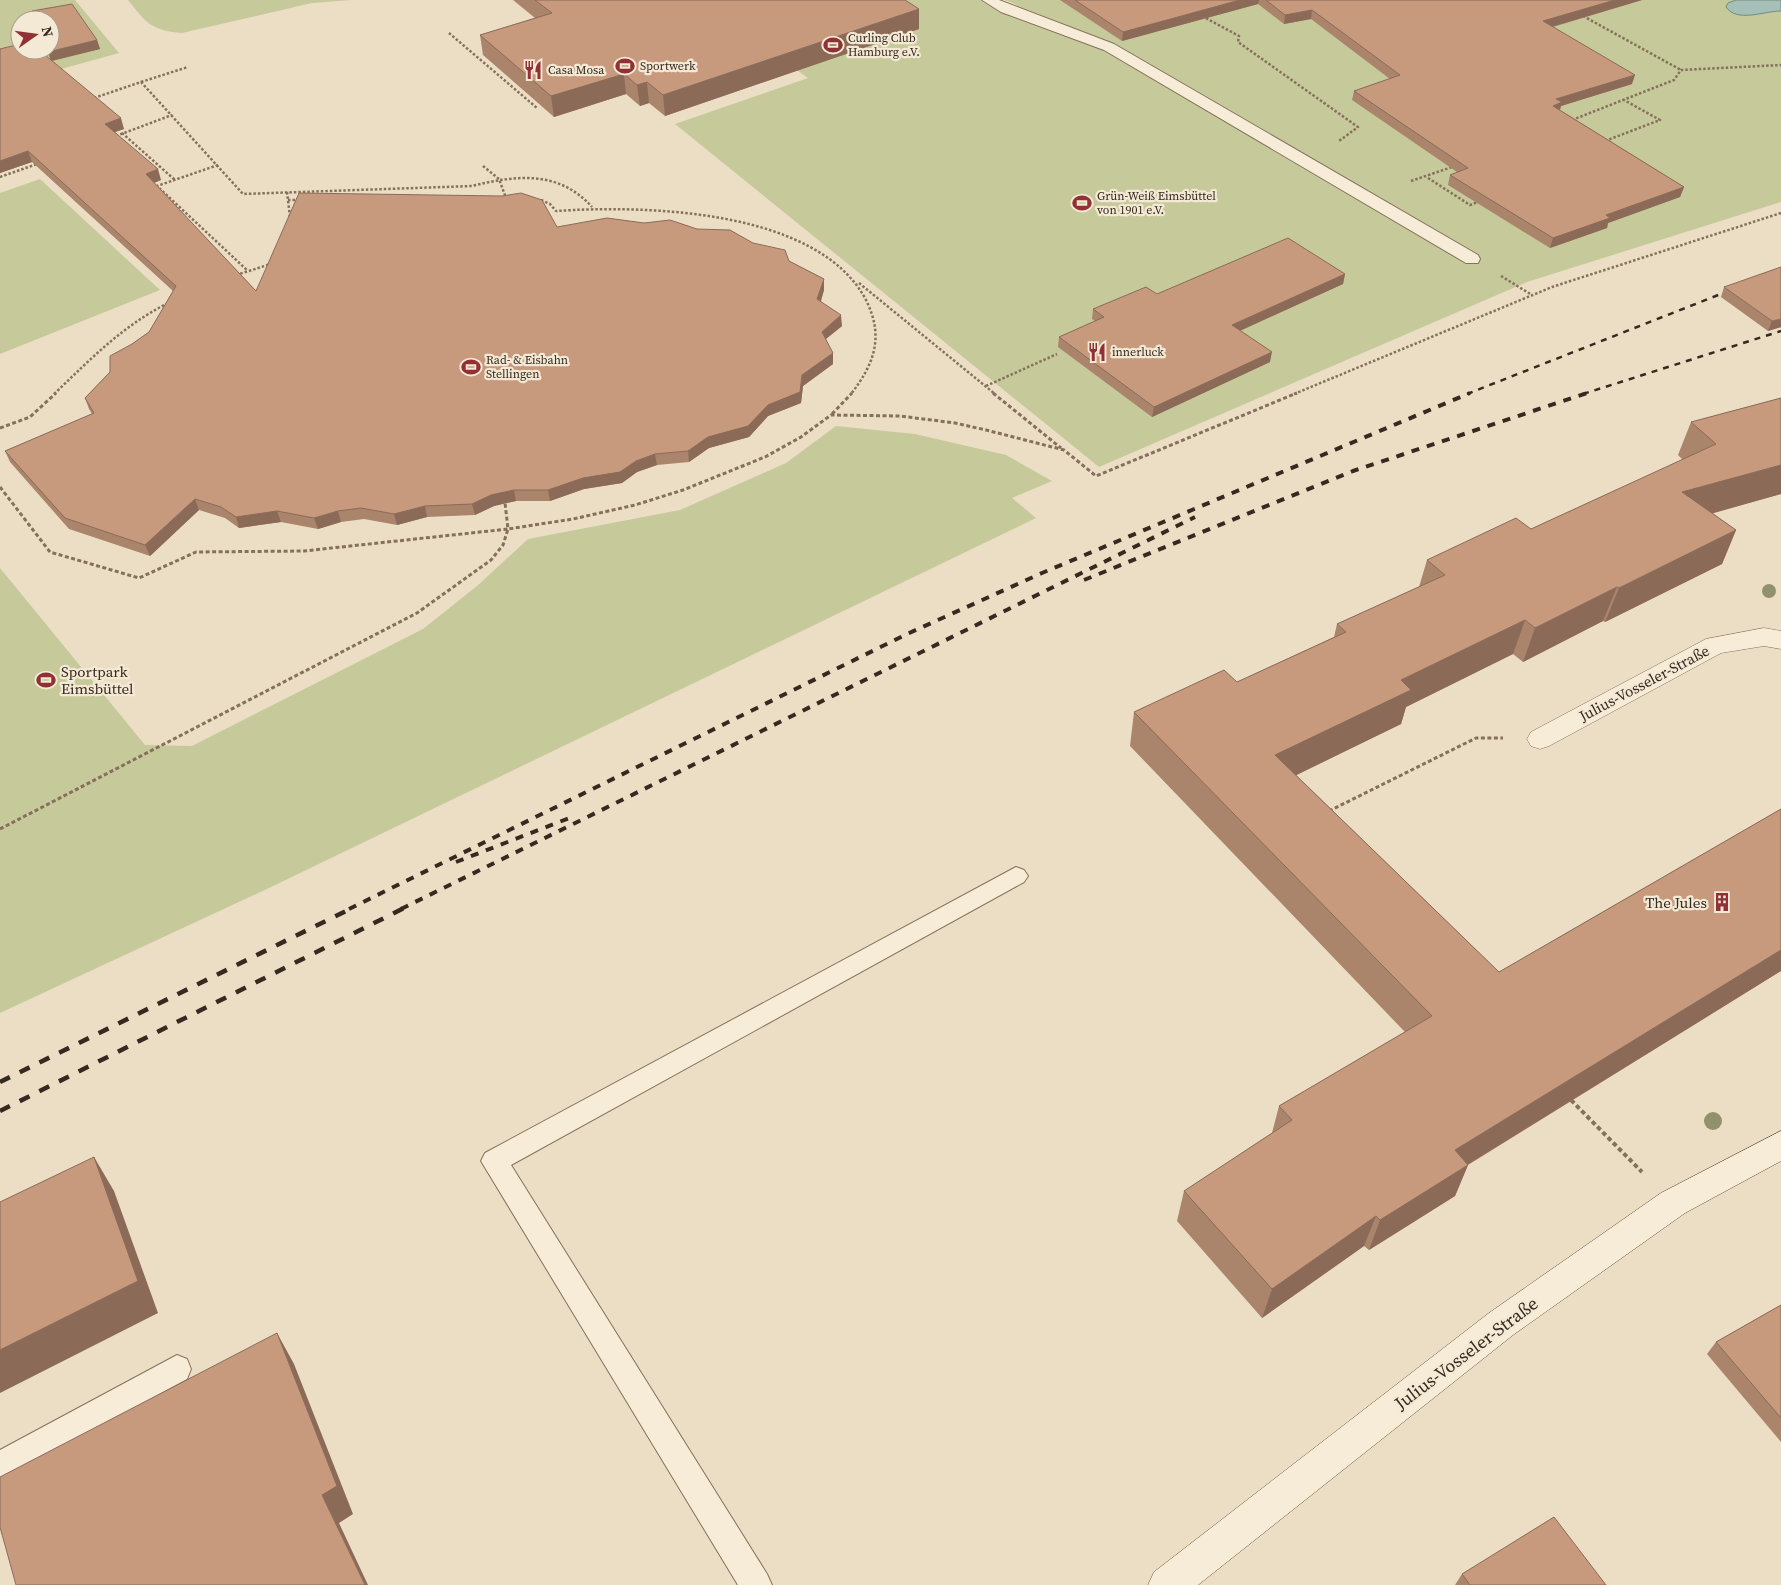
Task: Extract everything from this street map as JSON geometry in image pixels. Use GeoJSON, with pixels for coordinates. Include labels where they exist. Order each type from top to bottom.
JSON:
{"type":"FeatureCollection","features":[{"type":"Feature","properties":{"kind":"street","name":"Julius-Vosseler-Straße"},"geometry":{"type":"LineString","coordinates":[[1540,739],[1716,645],[1764,637],[1781,640]]}},
{"type":"Feature","properties":{"kind":"street","name":"Julius-Vosseler-Straße"},"geometry":{"type":"LineString","coordinates":[[1167,1585],[1501,1324],[1673,1202],[1781,1145]]}},
{"type":"Feature","properties":{"kind":"lane"},"geometry":{"type":"LineString","coordinates":[[989,0],[1006,9],[1108,47],[1472,259]]}},
{"type":"Feature","properties":{"kind":"lane"},"geometry":{"type":"LineString","coordinates":[[756,1585],[494,1161],[1016,876]]}},
{"type":"Feature","properties":{"kind":"lane"},"geometry":{"type":"LineString","coordinates":[[0,1466],[177,1369]]}},
{"type":"Feature","properties":{"kind":"path"},"geometry":{"type":"LineString","coordinates":[[1579,13],[1681,70],[1781,64]]}},
{"type":"Feature","properties":{"kind":"path"},"geometry":{"type":"LineString","coordinates":[[1201,15],[1239,36],[1238,42],[1358,127],[1338,142]]}},
{"type":"Feature","properties":{"kind":"path"},"geometry":{"type":"LineString","coordinates":[[449,33],[537,108]]}},
{"type":"Feature","properties":{"kind":"path"},"geometry":{"type":"LineString","coordinates":[[94,98],[188,67]]}},
{"type":"Feature","properties":{"kind":"path"},"geometry":{"type":"LineString","coordinates":[[1570,121],[1674,80],[1681,70]]}},
{"type":"Feature","properties":{"kind":"path"},"geometry":{"type":"LineString","coordinates":[[503,79],[509,78]]}},
{"type":"Feature","properties":{"kind":"path"},"geometry":{"type":"LineString","coordinates":[[141,82],[243,194],[472,186],[499,179],[529,178],[562,183],[576,189],[592,207]]}},
{"type":"Feature","properties":{"kind":"path"},"geometry":{"type":"LineString","coordinates":[[1599,143],[1660,120],[1624,100]]}},
{"type":"Feature","properties":{"kind":"path"},"geometry":{"type":"LineString","coordinates":[[114,136],[172,115]]}},
{"type":"Feature","properties":{"kind":"path"},"geometry":{"type":"LineString","coordinates":[[122,133],[176,180]]}},
{"type":"Feature","properties":{"kind":"path"},"geometry":{"type":"LineString","coordinates":[[0,178],[44,162]]}},
{"type":"Feature","properties":{"kind":"path"},"geometry":{"type":"LineString","coordinates":[[1409,182],[1428,177],[1463,163]]}},
{"type":"Feature","properties":{"kind":"path"},"geometry":{"type":"LineString","coordinates":[[218,165],[157,186],[248,271]]}},
{"type":"Feature","properties":{"kind":"path"},"geometry":{"type":"LineString","coordinates":[[483,166],[499,179],[506,198]]}},
{"type":"Feature","properties":{"kind":"path"},"geometry":{"type":"LineString","coordinates":[[1428,177],[1470,205],[1488,198]]}},
{"type":"Feature","properties":{"kind":"path"},"geometry":{"type":"LineString","coordinates":[[287,192],[290,219]]}},
{"type":"Feature","properties":{"kind":"path"},"geometry":{"type":"LineString","coordinates":[[499,200],[515,198]]}},
{"type":"Feature","properties":{"kind":"path"},"geometry":{"type":"LineString","coordinates":[[538,199],[550,204],[556,211],[592,207],[684,212],[765,230],[807,245],[840,266],[854,280],[1096,476],[1552,287],[1781,213]]}},
{"type":"Feature","properties":{"kind":"path"},"geometry":{"type":"LineString","coordinates":[[288,200],[308,200]]}},
{"type":"Feature","properties":{"kind":"path"},"geometry":{"type":"LineString","coordinates":[[230,278],[275,263]]}},
{"type":"Feature","properties":{"kind":"path"},"geometry":{"type":"LineString","coordinates":[[0,487],[50,552],[139,578],[196,552],[304,551],[422,540],[574,519],[635,505],[684,490],[764,457],[801,437],[831,415],[851,396],[865,376],[874,355],[878,330],[871,308],[854,280]]}},
{"type":"Feature","properties":{"kind":"path"},"geometry":{"type":"LineString","coordinates":[[0,428],[30,417],[116,335],[145,315],[174,300]]}},
{"type":"Feature","properties":{"kind":"path"},"geometry":{"type":"LineString","coordinates":[[985,386],[1057,354]]}},
{"type":"Feature","properties":{"kind":"path"},"geometry":{"type":"LineString","coordinates":[[831,415],[900,416],[955,423],[1064,450]]}},
{"type":"Feature","properties":{"kind":"path"},"geometry":{"type":"LineString","coordinates":[[0,829],[417,613],[490,560],[503,545],[508,529],[505,503]]}},
{"type":"Feature","properties":{"kind":"path"},"geometry":{"type":"LineString","coordinates":[[1321,814],[1476,738],[1540,739]]}},
{"type":"Feature","properties":{"kind":"path"},"geometry":{"type":"LineString","coordinates":[[1571,1100],[1673,1202]]}},
{"type":"Feature","properties":{"kind":"green space"},"geometry":{"type":"Polygon","coordinates":[[[0,0],[75,0],[119,53],[0,86],[0,0]]]}},
{"type":"Feature","properties":{"kind":"green space"},"geometry":{"type":"Polygon","coordinates":[[[128,0],[352,0],[312,3],[182,33],[156,28],[140,15],[128,0]]]}},
{"type":"Feature","properties":{"kind":"green space"},"geometry":{"type":"Polygon","coordinates":[[[698,0],[980,0],[999,12],[1017,5],[1005,0],[1781,0],[1781,202],[1527,282],[1099,467],[675,124],[808,78],[698,0]]]}},
{"type":"Feature","properties":{"kind":"green space"},"geometry":{"type":"Polygon","coordinates":[[[40,179],[160,290],[0,354],[0,193],[40,179]]]}},
{"type":"Feature","properties":{"kind":"green space"},"geometry":{"type":"Polygon","coordinates":[[[836,426],[915,434],[1006,455],[1052,481],[1012,498],[1036,518],[271,887],[0,1013],[0,568],[145,745],[192,746],[423,629],[477,586],[528,539],[680,510],[786,463],[836,426]]]}},
{"type":"Feature","properties":{"kind":"water"},"geometry":{"type":"Polygon","coordinates":[[[1736,0],[1781,0],[1781,11],[1751,15],[1737,14],[1731,12],[1726,7],[1728,3],[1736,0]]]}},
{"type":"Feature","properties":{"kind":"building","name":"Sportwerk"},"geometry":{"type":"Polygon","coordinates":[[[535,0],[905,0],[919,9],[663,95],[647,82],[637,85],[624,74],[551,96],[480,35],[552,13],[535,0]]]}},
{"type":"Feature","properties":{"kind":"building"},"geometry":{"type":"Polygon","coordinates":[[[1075,0],[1240,0],[1123,32],[1075,0]]]}},
{"type":"Feature","properties":{"kind":"building"},"geometry":{"type":"Polygon","coordinates":[[[1266,0],[1615,0],[1543,21],[1635,75],[1556,99],[1562,102],[1553,106],[1684,187],[1606,215],[1610,218],[1553,238],[1450,175],[1468,168],[1354,91],[1400,75],[1312,10],[1285,15],[1266,0]]]}},
{"type":"Feature","properties":{"kind":"building"},"geometry":{"type":"Polygon","coordinates":[[[72,4],[97,40],[60,49],[60,10],[38,10],[72,4]]]}},
{"type":"Feature","properties":{"kind":"building","name":"Rad- & Eisbahn Stellingen"},"geometry":{"type":"Polygon","coordinates":[[[10,46],[10,60],[51,60],[121,118],[105,124],[158,169],[146,174],[256,291],[299,193],[502,196],[521,193],[542,200],[557,227],[607,218],[644,223],[670,220],[697,229],[730,230],[753,243],[785,250],[789,261],[824,279],[817,299],[841,315],[822,332],[833,353],[802,375],[800,392],[768,405],[748,426],[708,437],[688,451],[655,454],[636,461],[620,472],[583,478],[548,490],[514,490],[491,495],[472,504],[425,506],[394,514],[361,508],[338,511],[314,518],[277,511],[236,517],[221,507],[195,499],[145,545],[65,518],[5,451],[94,413],[85,398],[110,372],[110,356],[149,332],[176,286],[28,151],[0,161],[0,49],[10,46]]]}},
{"type":"Feature","properties":{"kind":"building"},"geometry":{"type":"Polygon","coordinates":[[[1288,238],[1345,274],[1232,325],[1272,352],[1154,407],[1059,337],[1104,317],[1093,309],[1146,287],[1157,294],[1288,238]]]}},
{"type":"Feature","properties":{"kind":"building"},"geometry":{"type":"Polygon","coordinates":[[[1781,267],[1781,319],[1772,321],[1724,287],[1781,267]]]}},
{"type":"Feature","properties":{"kind":"building"},"geometry":{"type":"Polygon","coordinates":[[[1781,398],[1781,465],[1682,492],[1736,530],[1535,628],[1525,620],[1401,680],[1411,690],[1275,755],[1499,972],[1781,809],[1781,950],[1455,1150],[1468,1165],[1380,1220],[1376,1216],[1272,1289],[1184,1191],[1292,1120],[1279,1106],[1432,1016],[1134,712],[1224,670],[1237,682],[1346,632],[1337,624],[1445,575],[1427,560],[1516,518],[1531,529],[1716,444],[1691,422],[1781,398]]]}},
{"type":"Feature","properties":{"kind":"building"},"geometry":{"type":"Polygon","coordinates":[[[94,1157],[138,1281],[0,1350],[0,1202],[94,1157]]]}},
{"type":"Feature","properties":{"kind":"building"},"geometry":{"type":"Polygon","coordinates":[[[1781,1305],[1781,1418],[1716,1342],[1781,1305]]]}},
{"type":"Feature","properties":{"kind":"building"},"geometry":{"type":"Polygon","coordinates":[[[277,1333],[337,1486],[322,1495],[365,1585],[16,1585],[0,1527],[0,1477],[277,1333]]]}},
{"type":"Feature","properties":{"kind":"building"},"geometry":{"type":"Polygon","coordinates":[[[1554,1517],[1606,1585],[1470,1585],[1462,1574],[1554,1517]]]}},
{"type":"Feature","properties":{"kind":"railway"},"geometry":{"type":"LineString","coordinates":[[1467,394],[1736,288]]}},
{"type":"Feature","properties":{"kind":"railway"},"geometry":{"type":"LineString","coordinates":[[1583,394],[1781,331]]}},
{"type":"Feature","properties":{"kind":"railway"},"geometry":{"type":"LineString","coordinates":[[349,909],[907,634],[1042,573],[1470,393]]}},
{"type":"Feature","properties":{"kind":"railway"},"geometry":{"type":"LineString","coordinates":[[1084,580],[1353,471],[1587,393]]}},
{"type":"Feature","properties":{"kind":"railway"},"geometry":{"type":"LineString","coordinates":[[401,909],[1195,517]]}},
{"type":"Feature","properties":{"kind":"railway"},"geometry":{"type":"LineString","coordinates":[[456,862],[572,817]]}},
{"type":"Feature","properties":{"kind":"railway"},"geometry":{"type":"LineString","coordinates":[[0,1082],[352,908]]}},
{"type":"Feature","properties":{"kind":"railway"},"geometry":{"type":"LineString","coordinates":[[0,1111],[404,908]]}},
{"type":"Feature","properties":{"kind":"place","name":"Curling Club Hamburg e.V."},"geometry":{"type":"Point","coordinates":[833,45]}},
{"type":"Feature","properties":{"kind":"place","name":"Sportwerk"},"geometry":{"type":"Point","coordinates":[625,66]}},
{"type":"Feature","properties":{"kind":"place","name":"Casa Mosa"},"geometry":{"type":"Point","coordinates":[533,70]}},
{"type":"Feature","properties":{"kind":"place","name":"Grün-Weiß Eimsbüttel von 1901 e.V."},"geometry":{"type":"Point","coordinates":[1082,203]}},
{"type":"Feature","properties":{"kind":"place","name":"innerluck"},"geometry":{"type":"Point","coordinates":[1097,352]}},
{"type":"Feature","properties":{"kind":"place","name":"Rad- & Eisbahn Stellingen"},"geometry":{"type":"Point","coordinates":[471,367]}},
{"type":"Feature","properties":{"kind":"place","name":"Sportpark Eimsbüttel"},"geometry":{"type":"Point","coordinates":[46,680]}},
{"type":"Feature","properties":{"kind":"place","name":"The Jules"},"geometry":{"type":"Point","coordinates":[1722,902]}}]}
